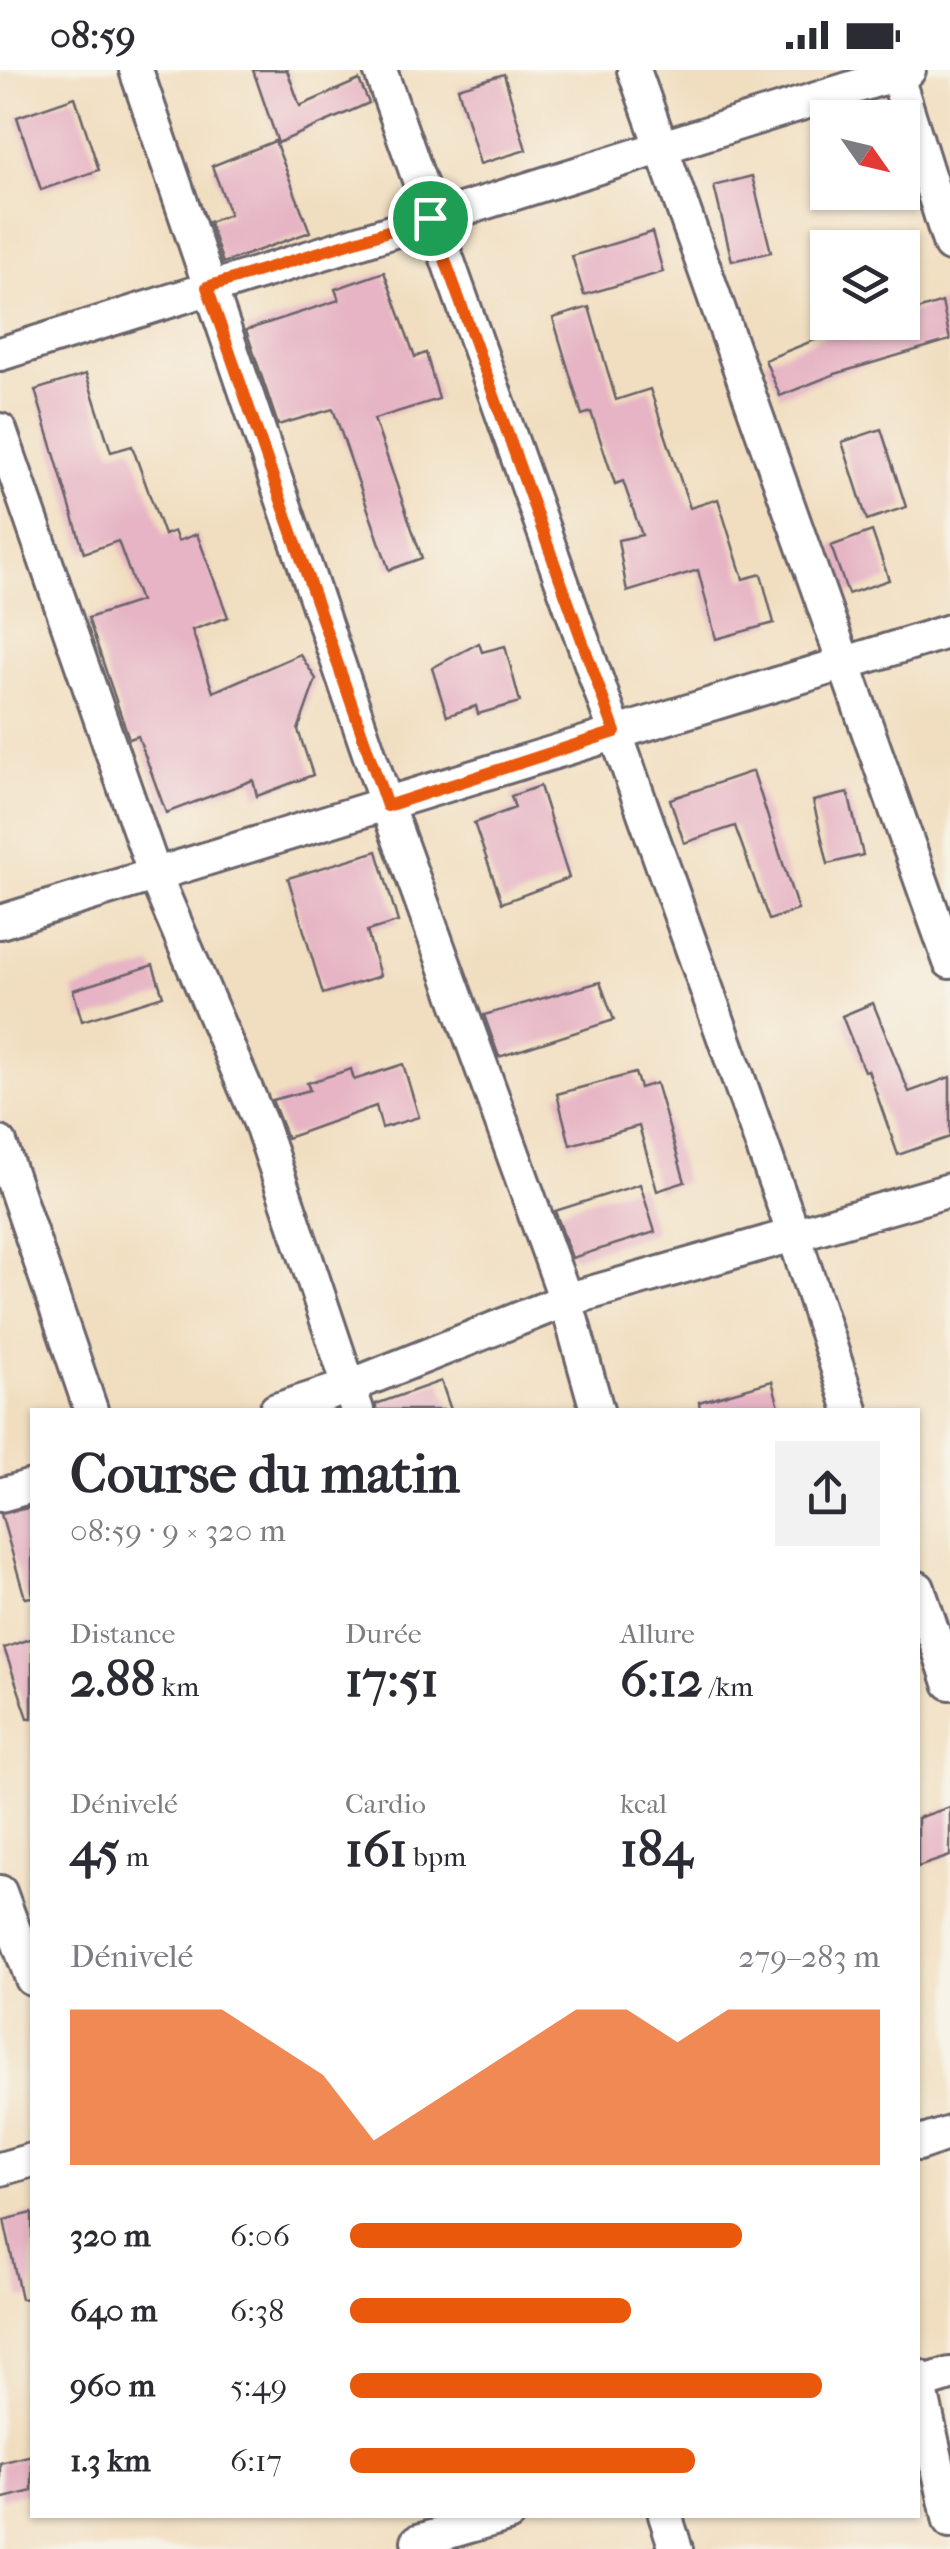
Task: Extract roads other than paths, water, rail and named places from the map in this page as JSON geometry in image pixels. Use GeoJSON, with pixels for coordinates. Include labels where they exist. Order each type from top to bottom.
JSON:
{"type":"FeatureCollection","features":[{"type":"Feature","properties":{"kind":"street"},"geometry":{"type":"LineString","coordinates":[[136,70],[387,806],[566,1300],[596,1408]]}},
{"type":"Feature","properties":{"kind":"street"},"geometry":{"type":"LineString","coordinates":[[380,70],[794,1235],[850,1408]]}},
{"type":"Feature","properties":{"kind":"street"},"geometry":{"type":"LineString","coordinates":[[634,70],[840,662],[950,962]]}},
{"type":"Feature","properties":{"kind":"street"},"geometry":{"type":"LineString","coordinates":[[0,354],[900,71],[950,245]]}},
{"type":"Feature","properties":{"kind":"street"},"geometry":{"type":"LineString","coordinates":[[0,430],[156,878],[262,1127],[353,1398]]}},
{"type":"Feature","properties":{"kind":"street"},"geometry":{"type":"LineString","coordinates":[[0,922],[156,878],[840,662],[950,631]]}},
{"type":"Feature","properties":{"kind":"street"},"geometry":{"type":"LineString","coordinates":[[0,1143],[91,1408]]}},
{"type":"Feature","properties":{"kind":"street"},"geometry":{"type":"LineString","coordinates":[[289,1408],[353,1398],[566,1300],[950,1190]]}},
{"type":"Feature","properties":{"kind":"street"},"geometry":{"type":"LineString","coordinates":[[0,1495],[30,1487]]}},
{"type":"Feature","properties":{"kind":"street"},"geometry":{"type":"LineString","coordinates":[[920,1594],[950,1683]]}},
{"type":"Feature","properties":{"kind":"street"},"geometry":{"type":"LineString","coordinates":[[0,1892],[30,1974]]}},
{"type":"Feature","properties":{"kind":"street"},"geometry":{"type":"LineString","coordinates":[[920,2143],[950,2134]]}},
{"type":"Feature","properties":{"kind":"street"},"geometry":{"type":"LineString","coordinates":[[0,2169],[30,2161]]}},
{"type":"Feature","properties":{"kind":"street"},"geometry":{"type":"LineString","coordinates":[[926,2379],[950,2522]]}},
{"type":"Feature","properties":{"kind":"street"},"geometry":{"type":"LineString","coordinates":[[416,2535],[494,2518]]}},
{"type":"Feature","properties":{"kind":"street"},"geometry":{"type":"LineString","coordinates":[[665,2518],[676,2549]]}}]}
